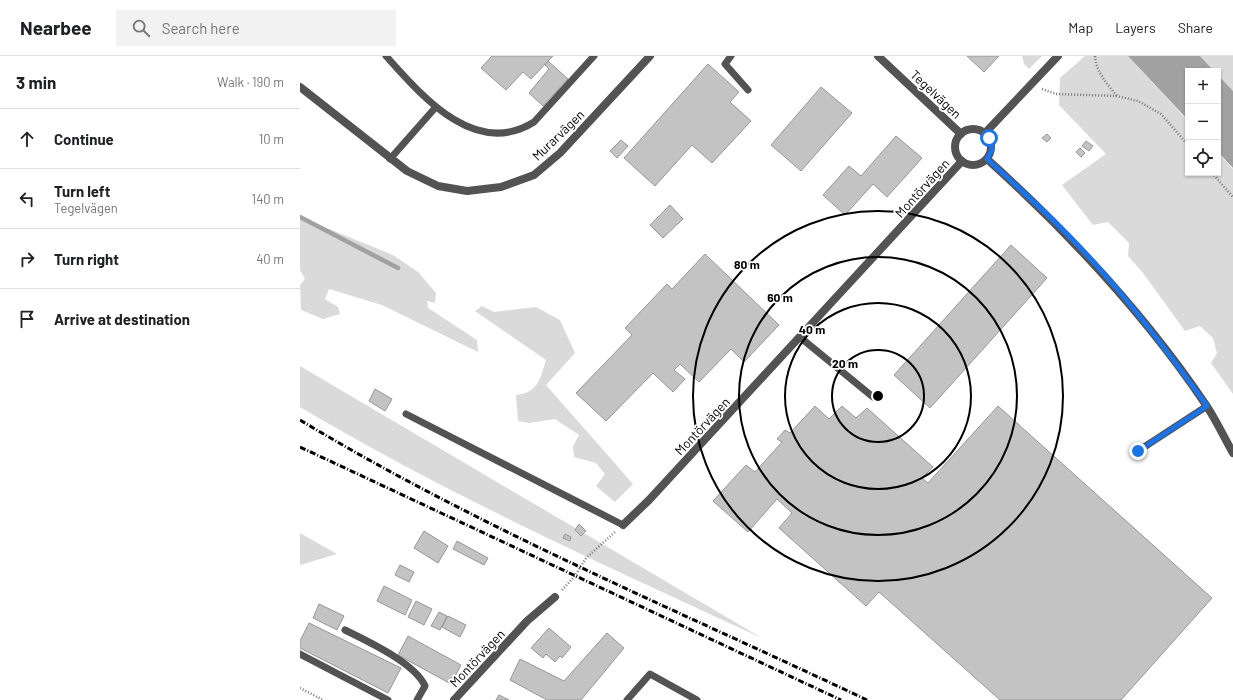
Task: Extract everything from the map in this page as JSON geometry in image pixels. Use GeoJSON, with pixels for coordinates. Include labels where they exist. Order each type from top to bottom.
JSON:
{"type":"FeatureCollection","features":[{"type":"Feature","properties":{"kind":"street","name":"Murarvägen"},"geometry":{"type":"LineString","coordinates":[[300,87],[407,171],[438,186],[467,190],[501,187],[534,175],[560,153],[650,56]]}},
{"type":"Feature","properties":{"kind":"street","name":"Tegelvägen"},"geometry":{"type":"LineString","coordinates":[[878,56],[961,134]]}},
{"type":"Feature","properties":{"kind":"street"},"geometry":{"type":"LineString","coordinates":[[985,133],[1058,56]]}},
{"type":"Feature","properties":{"kind":"street"},"geometry":{"type":"LineString","coordinates":[[973,129],[985,133],[991,144],[992,150],[987,159],[974,166],[962,161],[958,157],[955,144],[961,134],[973,129]]}},
{"type":"Feature","properties":{"kind":"street"},"geometry":{"type":"LineString","coordinates":[[987,159],[1037,204],[1110,280],[1154,334],[1207,406],[1233,453]]}},
{"type":"Feature","properties":{"kind":"street","name":"Montörvägen"},"geometry":{"type":"LineString","coordinates":[[623,526],[801,338],[962,161]]}},
{"type":"Feature","properties":{"kind":"street","name":"Montörvägen"},"geometry":{"type":"LineString","coordinates":[[454,700],[527,621],[555,597]]}},
{"type":"Feature","properties":{"kind":"lane"},"geometry":{"type":"LineString","coordinates":[[386,56],[435,108],[455,122],[486,132],[502,132],[524,128],[534,122],[594,56]]}},
{"type":"Feature","properties":{"kind":"lane"},"geometry":{"type":"LineString","coordinates":[[731,56],[725,64],[748,90]]}},
{"type":"Feature","properties":{"kind":"lane"},"geometry":{"type":"LineString","coordinates":[[390,159],[435,108]]}},
{"type":"Feature","properties":{"kind":"lane"},"geometry":{"type":"LineString","coordinates":[[801,338],[873,397]]}},
{"type":"Feature","properties":{"kind":"lane"},"geometry":{"type":"LineString","coordinates":[[1138,451],[1207,406]]}},
{"type":"Feature","properties":{"kind":"lane"},"geometry":{"type":"LineString","coordinates":[[406,414],[623,526]]}},
{"type":"Feature","properties":{"kind":"lane"},"geometry":{"type":"LineString","coordinates":[[345,630],[379,647],[421,676],[425,686],[417,700]]}},
{"type":"Feature","properties":{"kind":"lane"},"geometry":{"type":"LineString","coordinates":[[300,654],[388,700]]}},
{"type":"Feature","properties":{"kind":"lane"},"geometry":{"type":"LineString","coordinates":[[627,700],[650,674],[697,700]]}},
{"type":"Feature","properties":{"kind":"path"},"geometry":{"type":"LineString","coordinates":[[1094,56],[1095,63],[1103,79],[1117,96]]}},
{"type":"Feature","properties":{"kind":"path"},"geometry":{"type":"LineString","coordinates":[[1049,92],[1056,94],[1117,96],[1138,101],[1161,114],[1185,142]]}},
{"type":"Feature","properties":{"kind":"path"},"geometry":{"type":"LineString","coordinates":[[1215,176],[1233,197]]}},
{"type":"Feature","properties":{"kind":"path"},"geometry":{"type":"LineString","coordinates":[[555,597],[575,576],[586,558],[623,526]]}},
{"type":"Feature","properties":{"kind":"path"},"geometry":{"type":"LineString","coordinates":[[300,688],[323,700]]}},
{"type":"Feature","properties":{"kind":"shaded area"},"geometry":{"type":"Polygon","coordinates":[[[1022,56],[1042,56],[1029,69],[1024,64],[1022,56]]]}},
{"type":"Feature","properties":{"kind":"shaded area"},"geometry":{"type":"Polygon","coordinates":[[[1085,56],[1128,56],[1185,118],[1185,176],[1221,176],[1221,156],[1233,169],[1233,394],[1211,363],[1217,353],[1213,338],[1200,326],[1185,331],[1143,273],[1128,256],[1129,243],[1108,222],[1093,225],[1062,185],[1106,154],[1059,105],[1060,78],[1085,56]]]}},
{"type":"Feature","properties":{"kind":"shaded area"},"geometry":{"type":"Polygon","coordinates":[[[1128,56],[1200,56],[1211,68],[1185,68],[1185,117],[1128,56]]]}},
{"type":"Feature","properties":{"kind":"shaded area"},"geometry":{"type":"Polygon","coordinates":[[[1200,56],[1233,56],[1233,91],[1221,78],[1221,68],[1211,68],[1200,56]]]}},
{"type":"Feature","properties":{"kind":"shaded area"},"geometry":{"type":"Polygon","coordinates":[[[1221,78],[1233,91],[1233,168],[1221,155],[1221,78]]]}},
{"type":"Feature","properties":{"kind":"shaded area"},"geometry":{"type":"Polygon","coordinates":[[[300,217],[393,255],[418,272],[436,293],[435,303],[427,301],[428,308],[477,340],[478,352],[382,305],[329,289],[325,299],[338,307],[340,314],[323,319],[301,310],[300,285],[305,279],[300,270],[300,217]]]}},
{"type":"Feature","properties":{"kind":"shaded area"},"geometry":{"type":"Polygon","coordinates":[[[482,306],[494,312],[536,307],[560,320],[575,353],[546,385],[633,484],[615,502],[596,486],[605,474],[596,463],[574,457],[573,446],[579,435],[555,419],[529,423],[518,421],[516,395],[523,394],[534,388],[540,379],[546,360],[475,311],[482,306]]]}},
{"type":"Feature","properties":{"kind":"shaded area"},"geometry":{"type":"Polygon","coordinates":[[[300,366],[762,638],[470,500],[300,407],[300,366]]]}},
{"type":"Feature","properties":{"kind":"shaded area"},"geometry":{"type":"Polygon","coordinates":[[[300,533],[337,554],[300,565],[300,533]]]}},
{"type":"Feature","properties":{"kind":"building"},"geometry":{"type":"Polygon","coordinates":[[[492,56],[553,56],[531,79],[523,72],[506,90],[481,68],[492,56]]]}},
{"type":"Feature","properties":{"kind":"building"},"geometry":{"type":"Polygon","coordinates":[[[967,56],[999,56],[984,72],[967,56]]]}},
{"type":"Feature","properties":{"kind":"building"},"geometry":{"type":"Polygon","coordinates":[[[548,61],[568,79],[543,106],[529,93],[549,69],[545,65],[548,61]]]}},
{"type":"Feature","properties":{"kind":"building"},"geometry":{"type":"Polygon","coordinates":[[[708,64],[739,92],[730,102],[751,121],[712,163],[692,145],[655,186],[624,158],[708,64]]]}},
{"type":"Feature","properties":{"kind":"building"},"geometry":{"type":"Polygon","coordinates":[[[821,87],[852,113],[801,171],[771,145],[821,87]]]}},
{"type":"Feature","properties":{"kind":"building"},"geometry":{"type":"Polygon","coordinates":[[[1047,134],[1051,138],[1047,142],[1042,138],[1047,134]]]}},
{"type":"Feature","properties":{"kind":"building"},"geometry":{"type":"Polygon","coordinates":[[[896,136],[922,158],[887,197],[873,184],[845,215],[823,195],[849,166],[861,176],[896,136]]]}},
{"type":"Feature","properties":{"kind":"building"},"geometry":{"type":"Polygon","coordinates":[[[621,140],[628,146],[617,158],[610,151],[621,140]]]}},
{"type":"Feature","properties":{"kind":"building"},"geometry":{"type":"Polygon","coordinates":[[[1086,141],[1093,146],[1089,151],[1082,146],[1086,141]]]}},
{"type":"Feature","properties":{"kind":"building"},"geometry":{"type":"Polygon","coordinates":[[[1080,148],[1085,153],[1081,157],[1076,152],[1080,148]]]}},
{"type":"Feature","properties":{"kind":"building"},"geometry":{"type":"Polygon","coordinates":[[[670,205],[683,219],[663,238],[650,225],[670,205]]]}},
{"type":"Feature","properties":{"kind":"building"},"geometry":{"type":"Polygon","coordinates":[[[1011,245],[1047,278],[930,408],[894,375],[1011,245]]]}},
{"type":"Feature","properties":{"kind":"building"},"geometry":{"type":"Polygon","coordinates":[[[705,254],[779,325],[744,362],[731,349],[699,382],[680,364],[674,370],[685,379],[673,392],[653,373],[606,421],[576,393],[632,335],[625,328],[667,284],[672,289],[705,254]]]}},
{"type":"Feature","properties":{"kind":"building"},"geometry":{"type":"Polygon","coordinates":[[[375,389],[392,399],[385,411],[369,401],[375,389]]]}},
{"type":"Feature","properties":{"kind":"building"},"geometry":{"type":"Polygon","coordinates":[[[815,406],[829,419],[842,406],[856,418],[867,408],[933,467],[922,478],[928,483],[998,406],[1212,598],[1121,700],[1000,700],[879,592],[866,606],[779,528],[792,513],[777,499],[748,532],[713,501],[746,465],[755,472],[782,442],[777,439],[785,430],[790,433],[815,406]]]}},
{"type":"Feature","properties":{"kind":"building"},"geometry":{"type":"Polygon","coordinates":[[[579,524],[586,531],[581,536],[575,530],[579,524]]]}},
{"type":"Feature","properties":{"kind":"building"},"geometry":{"type":"Polygon","coordinates":[[[424,531],[448,546],[438,563],[414,548],[424,531]]]}},
{"type":"Feature","properties":{"kind":"building"},"geometry":{"type":"Polygon","coordinates":[[[565,534],[571,537],[570,541],[563,538],[565,534]]]}},
{"type":"Feature","properties":{"kind":"building"},"geometry":{"type":"Polygon","coordinates":[[[457,541],[488,558],[484,565],[453,549],[457,541]]]}},
{"type":"Feature","properties":{"kind":"building"},"geometry":{"type":"Polygon","coordinates":[[[400,565],[414,572],[409,582],[395,575],[400,565]]]}},
{"type":"Feature","properties":{"kind":"building"},"geometry":{"type":"Polygon","coordinates":[[[384,586],[412,600],[405,615],[377,601],[384,586]]]}},
{"type":"Feature","properties":{"kind":"building"},"geometry":{"type":"Polygon","coordinates":[[[416,601],[432,609],[424,625],[408,617],[416,601]]]}},
{"type":"Feature","properties":{"kind":"building"},"geometry":{"type":"Polygon","coordinates":[[[319,604],[344,616],[337,630],[313,618],[319,604]]]}},
{"type":"Feature","properties":{"kind":"building"},"geometry":{"type":"Polygon","coordinates":[[[439,612],[447,616],[440,630],[431,626],[439,612]]]}},
{"type":"Feature","properties":{"kind":"building"},"geometry":{"type":"Polygon","coordinates":[[[448,616],[466,625],[460,637],[442,627],[448,616]]]}},
{"type":"Feature","properties":{"kind":"building"},"geometry":{"type":"Polygon","coordinates":[[[309,623],[401,668],[388,693],[300,648],[300,641],[309,623]]]}},
{"type":"Feature","properties":{"kind":"building"},"geometry":{"type":"Polygon","coordinates":[[[549,628],[571,647],[562,658],[560,656],[555,662],[546,654],[543,658],[531,648],[549,628]]]}},
{"type":"Feature","properties":{"kind":"building"},"geometry":{"type":"Polygon","coordinates":[[[607,633],[624,648],[581,700],[547,700],[510,680],[520,659],[564,681],[607,633]]]}},
{"type":"Feature","properties":{"kind":"building"},"geometry":{"type":"Polygon","coordinates":[[[408,636],[461,665],[451,684],[398,655],[408,636]]]}},
{"type":"Feature","properties":{"kind":"building"},"geometry":{"type":"Polygon","coordinates":[[[499,695],[509,700],[496,700],[499,695]]]}},
{"type":"Feature","properties":{"kind":"waterway"},"geometry":{"type":"LineString","coordinates":[[300,217],[398,268]]}},
{"type":"Feature","properties":{"kind":"railway"},"geometry":{"type":"LineString","coordinates":[[300,420],[369,460],[509,533],[867,700]]}},
{"type":"Feature","properties":{"kind":"railway"},"geometry":{"type":"LineString","coordinates":[[300,447],[841,700]]}},
{"type":"Feature","properties":{"kind":"route"},"geometry":{"type":"LineString","coordinates":[[989,138],[992,150],[987,159],[1037,204],[1110,280],[1154,334],[1207,406],[1138,451]]}}]}
